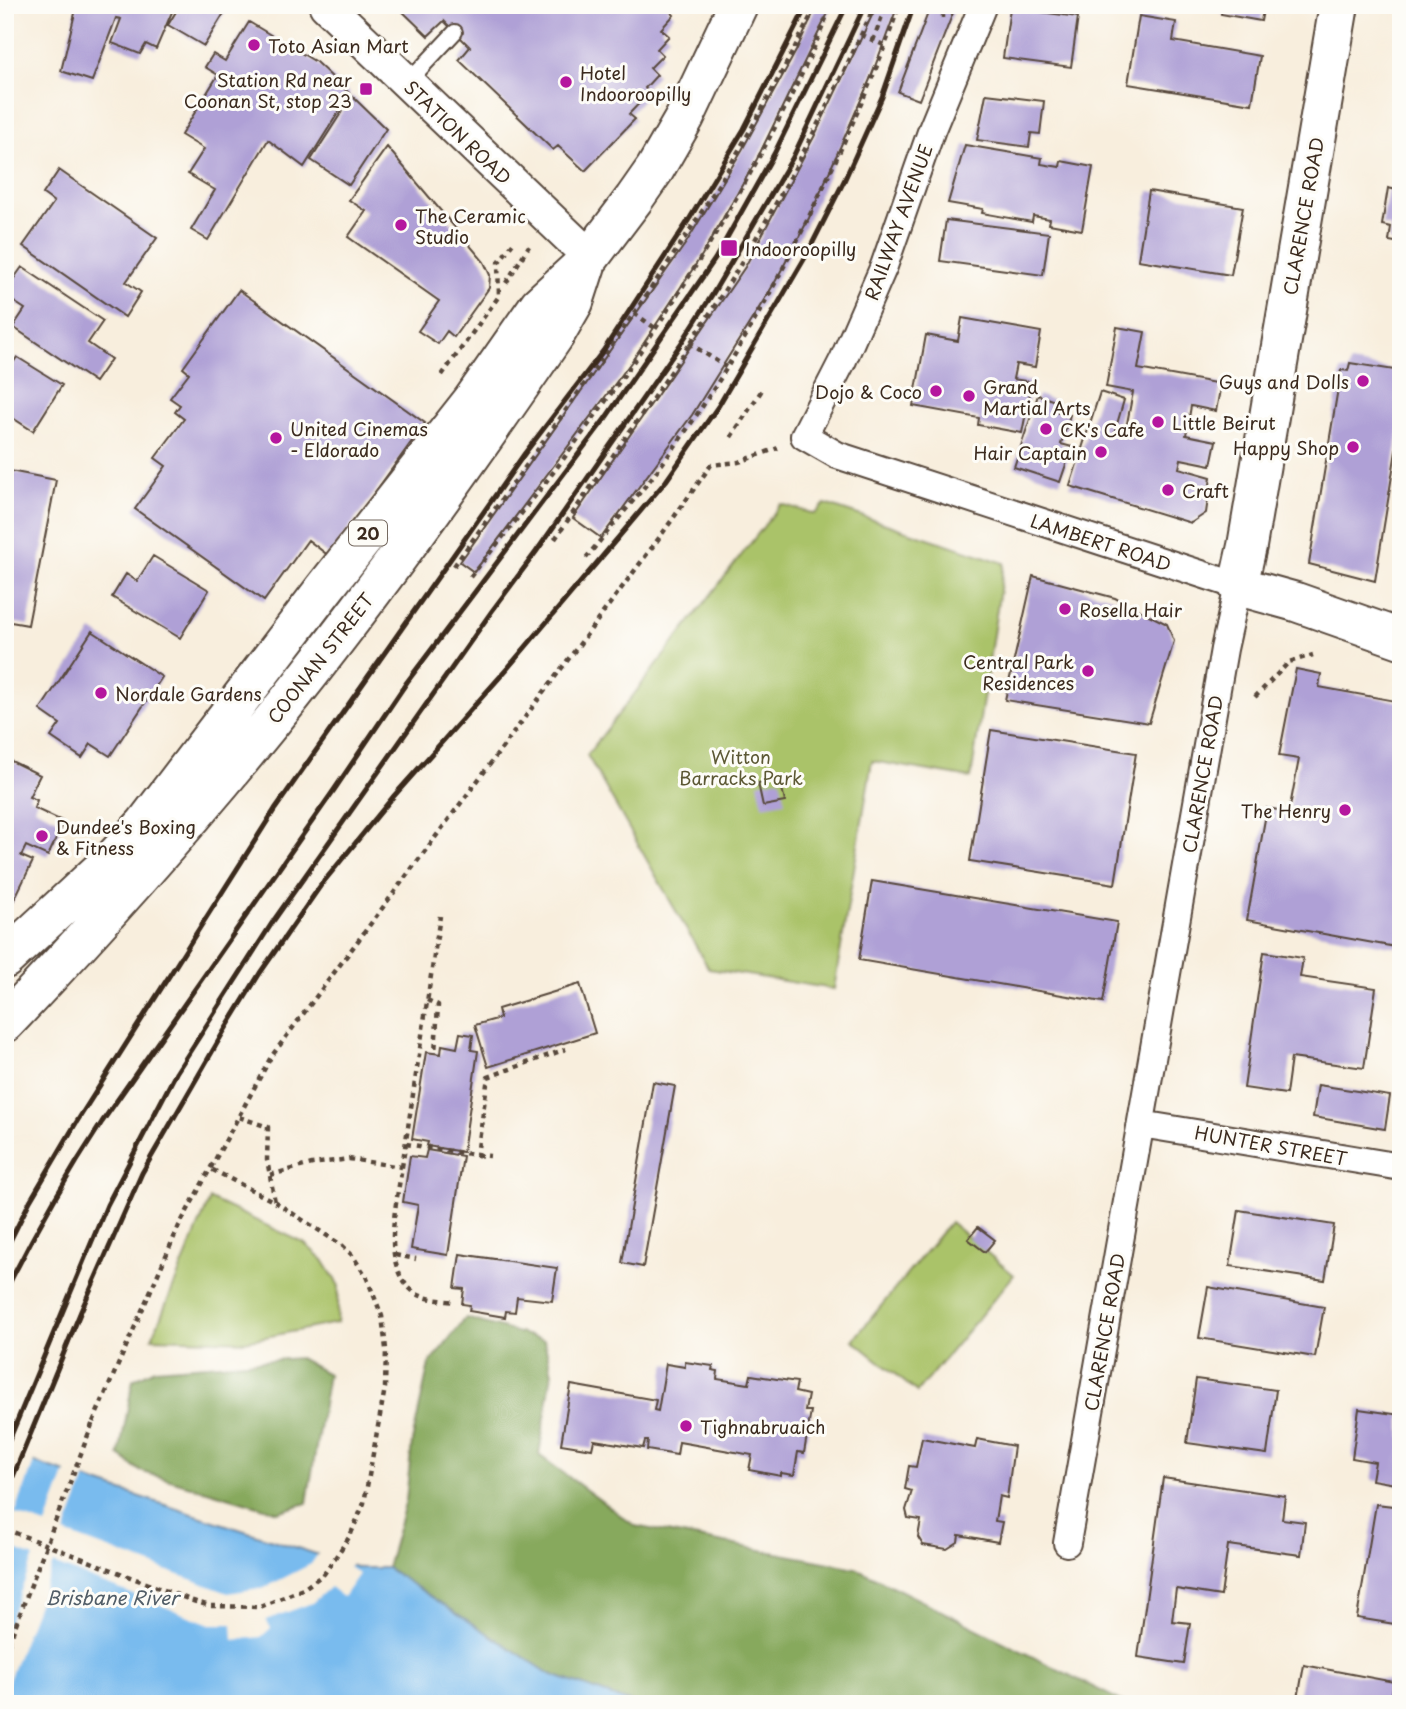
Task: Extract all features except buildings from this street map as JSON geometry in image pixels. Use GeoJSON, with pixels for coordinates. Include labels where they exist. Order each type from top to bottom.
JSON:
{"type":"FeatureCollection","features":[{"type":"Feature","properties":{"kind":"main road","name":"COONAN STREET"},"geometry":{"type":"LineString","coordinates":[[709,63],[712,5]]}},
{"type":"Feature","properties":{"kind":"main road","name":"COONAN STREET"},"geometry":{"type":"LineString","coordinates":[[5,959],[113,859],[145,824],[307,611],[472,401],[539,305],[589,258],[655,169],[685,117],[738,5]]}},
{"type":"Feature","properties":{"kind":"main road","name":"CLARENCE ROAD"},"geometry":{"type":"LineString","coordinates":[[1238,586],[1339,5]]}},
{"type":"Feature","properties":{"kind":"main road","name":"COONAN STREET"},"geometry":{"type":"LineString","coordinates":[[5,1023],[138,878],[292,696],[398,556],[563,324],[574,302],[589,258]]}},
{"type":"Feature","properties":{"kind":"main road","name":"LAMBERT ROAD"},"geometry":{"type":"LineString","coordinates":[[1238,586],[1296,602],[1401,639]]}},
{"type":"Feature","properties":{"kind":"main road"},"geometry":{"type":"LineString","coordinates":[[5,994],[52,950],[138,878]]}},
{"type":"Feature","properties":{"kind":"street","name":"STATION ROAD"},"geometry":{"type":"LineString","coordinates":[[326,5],[589,258]]}},
{"type":"Feature","properties":{"kind":"street","name":"RAILWAY AVENUE"},"geometry":{"type":"LineString","coordinates":[[804,436],[843,360],[884,265],[932,130],[983,5]]}},
{"type":"Feature","properties":{"kind":"street","name":"LAMBERT ROAD"},"geometry":{"type":"LineString","coordinates":[[804,436],[830,452],[849,459],[1238,586]]}},
{"type":"Feature","properties":{"kind":"street","name":"CLARENCE ROAD"},"geometry":{"type":"LineString","coordinates":[[1067,1543],[1222,662],[1238,586]]}},
{"type":"Feature","properties":{"kind":"street","name":"HUNTER STREET"},"geometry":{"type":"LineString","coordinates":[[1141,1124],[1401,1167]]}},
{"type":"Feature","properties":{"kind":"lane"},"geometry":{"type":"LineString","coordinates":[[407,83],[455,32]]}},
{"type":"Feature","properties":{"kind":"path"},"geometry":{"type":"LineString","coordinates":[[470,577],[590,422],[717,232],[774,129],[814,48],[831,5]]}},
{"type":"Feature","properties":{"kind":"path"},"geometry":{"type":"LineString","coordinates":[[555,539],[689,343],[758,234],[831,100],[875,5]]}},
{"type":"Feature","properties":{"kind":"path"},"geometry":{"type":"LineString","coordinates":[[873,41],[886,5]]}},
{"type":"Feature","properties":{"kind":"path"},"geometry":{"type":"LineString","coordinates":[[586,558],[651,478],[726,368],[765,303],[818,200],[886,46],[899,5]]}},
{"type":"Feature","properties":{"kind":"path"},"geometry":{"type":"LineString","coordinates":[[454,566],[634,313],[698,217],[772,92],[816,6],[828,12]]}},
{"type":"Feature","properties":{"kind":"path"},"geometry":{"type":"LineString","coordinates":[[861,35],[886,46]]}},
{"type":"Feature","properties":{"kind":"path"},"geometry":{"type":"LineString","coordinates":[[442,375],[499,296],[498,263],[514,242]]}},
{"type":"Feature","properties":{"kind":"path"},"geometry":{"type":"LineString","coordinates":[[506,283],[529,246]]}},
{"type":"Feature","properties":{"kind":"path"},"geometry":{"type":"LineString","coordinates":[[634,313],[655,328]]}},
{"type":"Feature","properties":{"kind":"path"},"geometry":{"type":"LineString","coordinates":[[689,343],[726,368]]}},
{"type":"Feature","properties":{"kind":"path"},"geometry":{"type":"LineString","coordinates":[[731,437],[762,390]]}},
{"type":"Feature","properties":{"kind":"path"},"geometry":{"type":"LineString","coordinates":[[5,1653],[93,1422],[179,1226],[271,1057],[663,534],[711,465],[760,456],[804,436]]}},
{"type":"Feature","properties":{"kind":"path"},"geometry":{"type":"LineString","coordinates":[[1255,697],[1289,662],[1313,655]]}},
{"type":"Feature","properties":{"kind":"path"},"geometry":{"type":"LineString","coordinates":[[440,916],[392,1234],[403,1283],[419,1296],[454,1302]]}},
{"type":"Feature","properties":{"kind":"path"},"geometry":{"type":"LineString","coordinates":[[427,1000],[438,1005],[435,1053]]}},
{"type":"Feature","properties":{"kind":"path"},"geometry":{"type":"LineString","coordinates":[[477,1155],[488,1077],[566,1049]]}},
{"type":"Feature","properties":{"kind":"path"},"geometry":{"type":"LineString","coordinates":[[239,1117],[268,1127],[267,1160],[275,1202]]}},
{"type":"Feature","properties":{"kind":"path"},"geometry":{"type":"LineString","coordinates":[[406,1144],[490,1156]]}},
{"type":"Feature","properties":{"kind":"path"},"geometry":{"type":"LineString","coordinates":[[270,1175],[313,1164],[349,1159],[402,1167]]}},
{"type":"Feature","properties":{"kind":"path"},"geometry":{"type":"LineString","coordinates":[[5,1529],[210,1606],[260,1606],[314,1582],[324,1574],[350,1536],[364,1503],[385,1388],[386,1349],[382,1316],[366,1276],[343,1246],[275,1202],[211,1169]]}},
{"type":"Feature","properties":{"kind":"path"},"geometry":{"type":"LineString","coordinates":[[395,1255],[416,1259]]}},
{"type":"Feature","properties":{"kind":"green space","name":"Witton Barracks Park"},"geometry":{"type":"Polygon","coordinates":[[[781,504],[815,514],[825,504],[1004,563],[971,778],[872,761],[834,989],[709,969],[587,755],[781,504]]]}},
{"type":"Feature","properties":{"kind":"green space"},"geometry":{"type":"Polygon","coordinates":[[[210,1199],[304,1243],[323,1260],[339,1286],[337,1323],[245,1341],[152,1338],[210,1199]]]}},
{"type":"Feature","properties":{"kind":"green space"},"geometry":{"type":"Polygon","coordinates":[[[950,1222],[1014,1275],[917,1392],[853,1340],[950,1222]]]}},
{"type":"Feature","properties":{"kind":"green space"},"geometry":{"type":"Polygon","coordinates":[[[466,1318],[544,1340],[552,1373],[539,1455],[635,1526],[856,1568],[1127,1704],[634,1704],[550,1674],[387,1568],[406,1500],[412,1442],[429,1364],[466,1318]]]}},
{"type":"Feature","properties":{"kind":"green space"},"geometry":{"type":"Polygon","coordinates":[[[299,1358],[328,1374],[307,1503],[278,1512],[140,1471],[119,1455],[133,1380],[155,1369],[299,1358]]]}},
{"type":"Feature","properties":{"kind":"water","name":"Brisbane River"},"geometry":{"type":"Polygon","coordinates":[[[5,1453],[359,1568],[387,1568],[550,1674],[634,1704],[5,1704],[5,1453]]]}},
{"type":"Feature","properties":{"kind":"pier"},"geometry":{"type":"Polygon","coordinates":[[[5,1450],[35,1459],[15,1514],[46,1525],[67,1469],[87,1475],[65,1533],[228,1593],[266,1587],[311,1564],[320,1551],[353,1562],[349,1567],[359,1574],[343,1597],[330,1587],[312,1603],[266,1620],[271,1628],[261,1637],[233,1640],[232,1624],[210,1624],[53,1564],[5,1690],[5,1632],[34,1557],[5,1546],[5,1450]]]}},
{"type":"Feature","properties":{"kind":"railway"},"geometry":{"type":"LineString","coordinates":[[5,1251],[30,1201],[76,1123],[275,809],[525,453],[603,351],[690,218],[744,129],[807,5]]}},
{"type":"Feature","properties":{"kind":"railway"},"geometry":{"type":"LineString","coordinates":[[5,1292],[27,1248],[102,1122],[407,682],[605,419],[715,259],[774,154],[847,5]]}},
{"type":"Feature","properties":{"kind":"railway"},"geometry":{"type":"LineString","coordinates":[[5,1450],[107,1205],[176,1073],[274,920],[680,345],[793,157],[865,5]]}},
{"type":"Feature","properties":{"kind":"railway"},"geometry":{"type":"LineString","coordinates":[[5,1496],[81,1311],[142,1173],[223,1033],[260,973],[321,885],[393,797],[507,669],[666,481],[719,405],[806,256],[844,181],[882,97],[914,5]]}},
{"type":"Feature","properties":{"kind":"place","name":"Toto Asian Mart"},"geometry":{"type":"Point","coordinates":[254,45]}},
{"type":"Feature","properties":{"kind":"place","name":"Hotel Indooroopilly"},"geometry":{"type":"Point","coordinates":[566,82]}},
{"type":"Feature","properties":{"kind":"place","name":"Station Rd near Coonan St, stop 23"},"geometry":{"type":"Point","coordinates":[366,89]}},
{"type":"Feature","properties":{"kind":"place","name":"The Ceramic Studio"},"geometry":{"type":"Point","coordinates":[401,225]}},
{"type":"Feature","properties":{"kind":"place","name":"Indooroopilly"},"geometry":{"type":"Point","coordinates":[729,248]}},
{"type":"Feature","properties":{"kind":"place","name":"Guys and Dolls"},"geometry":{"type":"Point","coordinates":[1363,381]}},
{"type":"Feature","properties":{"kind":"place","name":"Dojo & Coco"},"geometry":{"type":"Point","coordinates":[936,391]}},
{"type":"Feature","properties":{"kind":"place","name":"Grand Martial Arts"},"geometry":{"type":"Point","coordinates":[969,396]}},
{"type":"Feature","properties":{"kind":"place","name":"Little Beirut"},"geometry":{"type":"Point","coordinates":[1158,422]}},
{"type":"Feature","properties":{"kind":"place","name":"CK's Cafe"},"geometry":{"type":"Point","coordinates":[1046,429]}},
{"type":"Feature","properties":{"kind":"place","name":"United Cinemas - Eldorado"},"geometry":{"type":"Point","coordinates":[276,438]}},
{"type":"Feature","properties":{"kind":"place","name":"Happy Shop"},"geometry":{"type":"Point","coordinates":[1353,447]}},
{"type":"Feature","properties":{"kind":"place","name":"Hair Captain"},"geometry":{"type":"Point","coordinates":[1101,452]}},
{"type":"Feature","properties":{"kind":"place","name":"Craft"},"geometry":{"type":"Point","coordinates":[1168,490]}},
{"type":"Feature","properties":{"kind":"place","name":"Rosella Hair"},"geometry":{"type":"Point","coordinates":[1065,609]}},
{"type":"Feature","properties":{"kind":"place","name":"Central Park Residences"},"geometry":{"type":"Point","coordinates":[1088,671]}},
{"type":"Feature","properties":{"kind":"place","name":"Nordale Gardens"},"geometry":{"type":"Point","coordinates":[101,693]}},
{"type":"Feature","properties":{"kind":"place","name":"The Henry"},"geometry":{"type":"Point","coordinates":[1345,810]}},
{"type":"Feature","properties":{"kind":"place","name":"Dundee's Boxing & Fitness"},"geometry":{"type":"Point","coordinates":[42,836]}},
{"type":"Feature","properties":{"kind":"place","name":"Tighnabruaich"},"geometry":{"type":"Point","coordinates":[686,1426]}}]}
